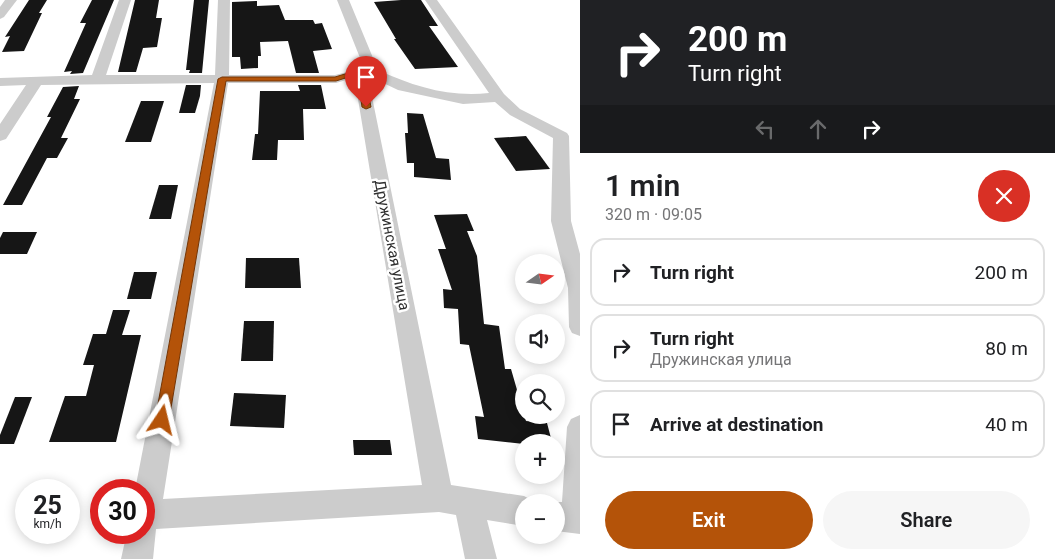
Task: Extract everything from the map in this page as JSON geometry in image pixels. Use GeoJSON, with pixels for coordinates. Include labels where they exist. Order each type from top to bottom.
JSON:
{"type":"FeatureCollection","features":[{"type":"Feature","properties":{"kind":"street"},"geometry":{"type":"LineString","coordinates":[[0,15],[11,0]]}},
{"type":"Feature","properties":{"kind":"street"},"geometry":{"type":"LineString","coordinates":[[98,79],[125,0]]}},
{"type":"Feature","properties":{"kind":"street"},"geometry":{"type":"LineString","coordinates":[[152,479],[222,79],[224,0]]}},
{"type":"Feature","properties":{"kind":"street"},"geometry":{"type":"LineString","coordinates":[[343,0],[372,72]]}},
{"type":"Feature","properties":{"kind":"street"},"geometry":{"type":"LineString","coordinates":[[431,0],[499,97],[515,112],[561,136],[561,221],[579,288],[580,327]]}},
{"type":"Feature","properties":{"kind":"street"},"geometry":{"type":"LineString","coordinates":[[0,82],[98,79],[336,79],[355,73],[372,72],[403,87],[463,100],[499,97]]}},
{"type":"Feature","properties":{"kind":"street","name":"Дружинская улица"},"geometry":{"type":"LineString","coordinates":[[372,72],[363,87],[439,498]]}},
{"type":"Feature","properties":{"kind":"street"},"geometry":{"type":"LineString","coordinates":[[0,136],[36,81]]}},
{"type":"Feature","properties":{"kind":"street"},"geometry":{"type":"LineString","coordinates":[[571,518],[580,427]]}},
{"type":"Feature","properties":{"kind":"street"},"geometry":{"type":"LineString","coordinates":[[155,522],[439,498],[515,510]]}},
{"type":"Feature","properties":{"kind":"street"},"geometry":{"type":"LineString","coordinates":[[468,502],[481,559]]}},
{"type":"Feature","properties":{"kind":"street"},"geometry":{"type":"LineString","coordinates":[[138,559],[140,544]]}},
{"type":"Feature","properties":{"kind":"building"},"geometry":{"type":"Polygon","coordinates":[[[29,0],[47,0],[39,13],[42,13],[24,51],[2,52],[10,36],[5,37],[29,0]]]}},
{"type":"Feature","properties":{"kind":"building"},"geometry":{"type":"Polygon","coordinates":[[[92,0],[114,0],[83,73],[70,74],[72,71],[64,72],[86,23],[80,23],[92,0]]]}},
{"type":"Feature","properties":{"kind":"building"},"geometry":{"type":"Polygon","coordinates":[[[135,0],[159,0],[156,18],[162,18],[157,47],[143,48],[136,72],[118,72],[135,0]]]}},
{"type":"Feature","properties":{"kind":"building"},"geometry":{"type":"Polygon","coordinates":[[[194,0],[209,0],[202,73],[189,73],[190,70],[186,70],[194,0]]]}},
{"type":"Feature","properties":{"kind":"building"},"geometry":{"type":"Polygon","coordinates":[[[421,0],[438,26],[429,26],[458,67],[415,69],[394,39],[396,39],[374,2],[421,0]]]}},
{"type":"Feature","properties":{"kind":"building"},"geometry":{"type":"Polygon","coordinates":[[[257,1],[257,6],[279,5],[285,20],[313,20],[315,24],[322,23],[332,49],[313,51],[319,73],[296,73],[288,41],[260,42],[261,56],[258,56],[258,68],[241,69],[240,57],[232,57],[232,2],[257,1]]]}},
{"type":"Feature","properties":{"kind":"building"},"geometry":{"type":"Polygon","coordinates":[[[186,85],[201,85],[195,113],[179,113],[186,85]]]}},
{"type":"Feature","properties":{"kind":"building"},"geometry":{"type":"Polygon","coordinates":[[[298,85],[321,85],[326,109],[303,109],[304,140],[278,140],[277,160],[252,160],[255,134],[258,134],[260,91],[300,91],[298,85]]]}},
{"type":"Feature","properties":{"kind":"building"},"geometry":{"type":"Polygon","coordinates":[[[79,86],[74,99],[80,99],[61,138],[68,138],[57,158],[47,158],[22,205],[3,205],[51,117],[47,117],[63,87],[79,86]]]}},
{"type":"Feature","properties":{"kind":"building"},"geometry":{"type":"Polygon","coordinates":[[[141,101],[164,101],[151,142],[125,142],[141,101]]]}},
{"type":"Feature","properties":{"kind":"building"},"geometry":{"type":"Polygon","coordinates":[[[407,113],[423,114],[436,158],[449,159],[451,180],[414,177],[414,163],[407,163],[405,133],[408,133],[407,113]]]}},
{"type":"Feature","properties":{"kind":"building"},"geometry":{"type":"Polygon","coordinates":[[[526,136],[550,169],[516,171],[494,138],[526,136]]]}},
{"type":"Feature","properties":{"kind":"building"},"geometry":{"type":"Polygon","coordinates":[[[159,185],[178,185],[171,219],[149,219],[159,185]]]}},
{"type":"Feature","properties":{"kind":"building"},"geometry":{"type":"Polygon","coordinates":[[[467,214],[474,231],[467,231],[477,256],[484,324],[499,326],[505,369],[511,369],[515,383],[515,424],[547,424],[550,434],[515,434],[515,443],[478,439],[475,416],[484,417],[469,345],[460,344],[458,309],[444,308],[443,289],[452,290],[438,249],[446,249],[434,215],[467,214]]]}},
{"type":"Feature","properties":{"kind":"building"},"geometry":{"type":"Polygon","coordinates":[[[3,232],[37,232],[27,254],[0,254],[0,238],[3,232]]]}},
{"type":"Feature","properties":{"kind":"building"},"geometry":{"type":"Polygon","coordinates":[[[246,258],[299,258],[301,288],[245,288],[246,258]]]}},
{"type":"Feature","properties":{"kind":"building"},"geometry":{"type":"Polygon","coordinates":[[[134,272],[157,272],[151,299],[127,299],[134,272]]]}},
{"type":"Feature","properties":{"kind":"building"},"geometry":{"type":"Polygon","coordinates":[[[113,310],[130,310],[122,335],[141,335],[116,442],[49,442],[65,396],[86,396],[94,365],[83,365],[93,334],[106,334],[113,310]]]}},
{"type":"Feature","properties":{"kind":"building"},"geometry":{"type":"Polygon","coordinates":[[[244,321],[274,321],[273,361],[241,361],[244,321]]]}},
{"type":"Feature","properties":{"kind":"building"},"geometry":{"type":"Polygon","coordinates":[[[234,393],[286,395],[284,428],[230,426],[234,393]]]}},
{"type":"Feature","properties":{"kind":"building"},"geometry":{"type":"Polygon","coordinates":[[[15,397],[32,397],[14,444],[0,444],[0,435],[15,397]]]}},
{"type":"Feature","properties":{"kind":"building"},"geometry":{"type":"Polygon","coordinates":[[[353,440],[390,440],[392,455],[354,455],[353,440]]]}},
{"type":"Feature","properties":{"kind":"route"},"geometry":{"type":"LineString","coordinates":[[162,420],[222,79],[336,79],[355,73],[372,72],[363,87],[366,107]]}}]}
